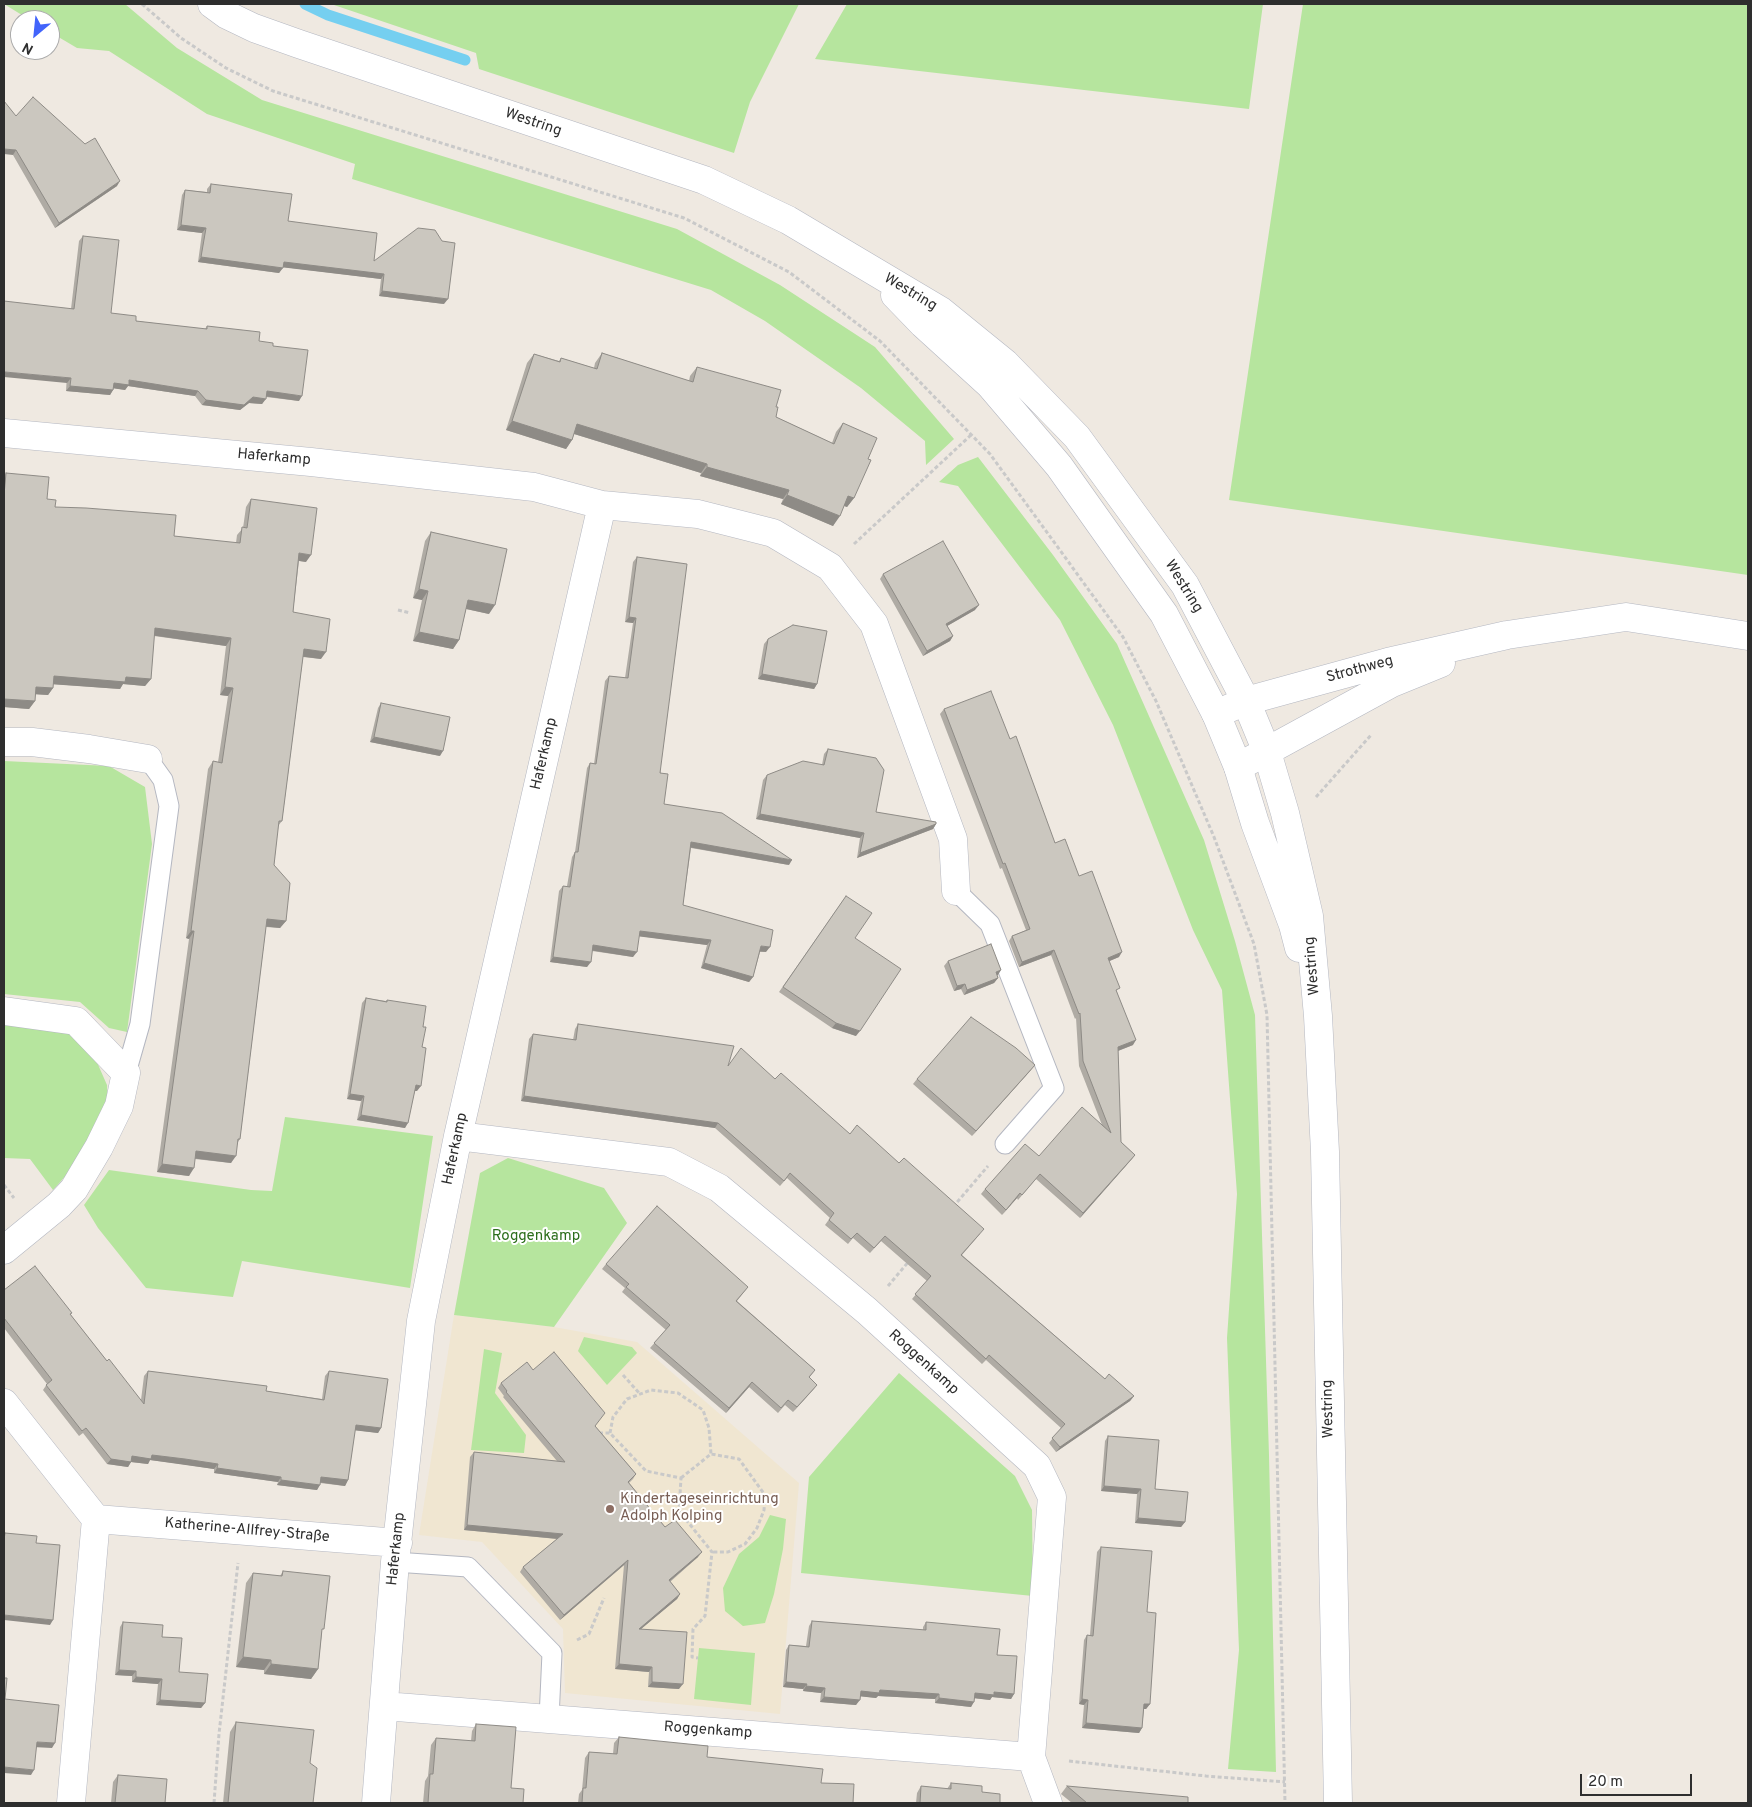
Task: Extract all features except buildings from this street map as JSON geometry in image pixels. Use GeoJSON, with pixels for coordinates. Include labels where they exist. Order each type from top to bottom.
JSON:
{"type":"FeatureCollection","features":[{"type":"Feature","properties":{"kind":"street","name":"Westring"},"geometry":{"type":"LineString","coordinates":[[212,4],[227,15],[254,28],[704,180],[788,220],[941,311],[1005,363],[1077,436],[1185,585],[1246,701],[1267,752],[1285,813],[1308,916],[1318,1016],[1325,1152],[1338,1803]]}},
{"type":"Feature","properties":{"kind":"street","name":"Westring"},"geometry":{"type":"LineString","coordinates":[[240,4],[300,44]]}},
{"type":"Feature","properties":{"kind":"street","name":"Westring"},"geometry":{"type":"LineString","coordinates":[[867,268],[990,385],[1059,466],[1164,614],[1216,714],[1238,767],[1255,823],[1293,925],[1318,1016]]}},
{"type":"Feature","properties":{"kind":"street","name":"Haferkamp"},"geometry":{"type":"LineString","coordinates":[[4,433],[311,462],[534,486],[602,505],[698,514],[773,533],[830,567],[874,624],[953,839],[956,891]]}},
{"type":"Feature","properties":{"kind":"street","name":"Haferkamp"},"geometry":{"type":"LineString","coordinates":[[376,1803],[396,1552],[422,1322],[458,1136],[602,505]]}},
{"type":"Feature","properties":{"kind":"street","name":"Strothweg"},"geometry":{"type":"LineString","coordinates":[[1216,714],[1246,701],[1388,662],[1507,635],[1626,617],[1748,636]]}},
{"type":"Feature","properties":{"kind":"street","name":"Strothweg"},"geometry":{"type":"LineString","coordinates":[[1238,767],[1392,683],[1507,635]]}},
{"type":"Feature","properties":{"kind":"street"},"geometry":{"type":"LineString","coordinates":[[4,742],[32,742],[148,759]]}},
{"type":"Feature","properties":{"kind":"street"},"geometry":{"type":"LineString","coordinates":[[4,1011],[76,1021],[126,1073],[119,1106],[99,1147],[74,1189],[59,1205],[4,1250]]}},
{"type":"Feature","properties":{"kind":"street","name":"Roggenkamp"},"geometry":{"type":"LineString","coordinates":[[458,1136],[669,1162],[719,1188],[867,1311],[1037,1466],[1052,1498],[1031,1757],[1048,1803]]}},
{"type":"Feature","properties":{"kind":"street"},"geometry":{"type":"LineString","coordinates":[[4,1402],[96,1518],[71,1803]]}},
{"type":"Feature","properties":{"kind":"street","name":"Katherine-Allfrey-Straße"},"geometry":{"type":"LineString","coordinates":[[96,1518],[242,1530],[396,1552]]}},
{"type":"Feature","properties":{"kind":"street","name":"Roggenkamp"},"geometry":{"type":"LineString","coordinates":[[384,1706],[1031,1757]]}},
{"type":"Feature","properties":{"kind":"lane"},"geometry":{"type":"LineString","coordinates":[[126,1073],[140,1024],[169,806],[163,780],[148,759]]}},
{"type":"Feature","properties":{"kind":"lane"},"geometry":{"type":"LineString","coordinates":[[956,891],[990,924],[1054,1088],[1006,1144]]}},
{"type":"Feature","properties":{"kind":"lane"},"geometry":{"type":"LineString","coordinates":[[396,1552],[468,1567],[552,1652],[549,1719]]}},
{"type":"Feature","properties":{"kind":"path"},"geometry":{"type":"LineString","coordinates":[[142,4],[181,38],[226,68],[273,91],[684,218],[788,272],[880,341],[990,454],[1123,637],[1156,701],[1214,837],[1254,944],[1267,1015],[1285,1803]]}},
{"type":"Feature","properties":{"kind":"path"},"geometry":{"type":"LineString","coordinates":[[830,567],[972,435]]}},
{"type":"Feature","properties":{"kind":"path"},"geometry":{"type":"LineString","coordinates":[[398,610],[410,612]]}},
{"type":"Feature","properties":{"kind":"path"},"geometry":{"type":"LineString","coordinates":[[1285,813],[1310,804],[1374,732]]}},
{"type":"Feature","properties":{"kind":"path"},"geometry":{"type":"LineString","coordinates":[[1214,837],[1255,823]]}},
{"type":"Feature","properties":{"kind":"path"},"geometry":{"type":"LineString","coordinates":[[951,1210],[1006,1144]]}},
{"type":"Feature","properties":{"kind":"path"},"geometry":{"type":"LineString","coordinates":[[867,1311],[914,1255]]}},
{"type":"Feature","properties":{"kind":"path"},"geometry":{"type":"LineString","coordinates":[[623,1375],[640,1394]]}},
{"type":"Feature","properties":{"kind":"path"},"geometry":{"type":"LineString","coordinates":[[610,1433],[613,1417],[627,1399],[651,1390],[678,1393],[702,1410],[709,1428],[711,1454]]}},
{"type":"Feature","properties":{"kind":"path"},"geometry":{"type":"LineString","coordinates":[[592,1432],[610,1433],[646,1471],[681,1478]]}},
{"type":"Feature","properties":{"kind":"path"},"geometry":{"type":"LineString","coordinates":[[698,1658],[692,1657],[693,1629],[705,1616],[712,1552],[679,1511],[681,1478],[711,1454],[739,1459],[765,1496],[764,1510],[757,1528],[744,1544],[728,1552],[712,1552]]}},
{"type":"Feature","properties":{"kind":"path"},"geometry":{"type":"LineString","coordinates":[[214,1803],[219,1734],[242,1530]]}},
{"type":"Feature","properties":{"kind":"path"},"geometry":{"type":"LineString","coordinates":[[552,1652],[589,1634],[604,1598]]}},
{"type":"Feature","properties":{"kind":"path"},"geometry":{"type":"LineString","coordinates":[[1031,1757],[1206,1776],[1284,1782]]}},
{"type":"Feature","properties":{"kind":"shaded area","name":"Kindertageseinrichtung Adolph Kolping"},"geometry":{"type":"Polygon","coordinates":[[[454,1315],[554,1327],[637,1342],[799,1483],[780,1714],[565,1693],[563,1629],[482,1542],[419,1535],[454,1315]]]}},
{"type":"Feature","properties":{"kind":"green space"},"geometry":{"type":"Polygon","coordinates":[[[4,4],[125,4],[177,48],[262,100],[677,229],[780,285],[875,347],[954,439],[926,465],[925,441],[861,388],[765,321],[711,290],[352,179],[355,164],[207,114],[109,51],[77,48],[60,38],[60,10],[14,10],[4,4]]]}},
{"type":"Feature","properties":{"kind":"green space"},"geometry":{"type":"Polygon","coordinates":[[[331,4],[799,4],[750,102],[734,153],[479,69],[476,53],[331,4]]]}},
{"type":"Feature","properties":{"kind":"green space"},"geometry":{"type":"Polygon","coordinates":[[[847,4],[1263,4],[1249,109],[815,59],[847,4]]]}},
{"type":"Feature","properties":{"kind":"green space"},"geometry":{"type":"Polygon","coordinates":[[[1303,4],[1748,4],[1748,575],[1229,500],[1303,4]]]}},
{"type":"Feature","properties":{"kind":"green space"},"geometry":{"type":"Polygon","coordinates":[[[978,457],[1053,555],[1117,644],[1204,840],[1235,941],[1255,1015],[1269,1455],[1276,1772],[1228,1769],[1239,1650],[1227,1338],[1237,1194],[1222,990],[1193,930],[1113,725],[1060,620],[958,486],[939,482],[958,465],[978,457]]]}},
{"type":"Feature","properties":{"kind":"green space"},"geometry":{"type":"Polygon","coordinates":[[[4,761],[109,766],[145,787],[152,844],[127,1032],[109,1028],[80,1002],[4,994],[4,761]]]}},
{"type":"Feature","properties":{"kind":"green space"},"geometry":{"type":"Polygon","coordinates":[[[4,1024],[67,1031],[96,1060],[107,1085],[108,1104],[77,1163],[53,1190],[30,1159],[4,1158],[4,1024]]]}},
{"type":"Feature","properties":{"kind":"green space"},"geometry":{"type":"Polygon","coordinates":[[[285,1117],[433,1136],[410,1288],[242,1261],[233,1297],[146,1288],[98,1228],[84,1205],[109,1170],[251,1190],[272,1191],[285,1117]]]}},
{"type":"Feature","properties":{"kind":"green space","name":"Roggenkamp"},"geometry":{"type":"Polygon","coordinates":[[[508,1158],[604,1188],[627,1223],[554,1327],[454,1315],[480,1173],[508,1158]]]}},
{"type":"Feature","properties":{"kind":"green space"},"geometry":{"type":"Polygon","coordinates":[[[584,1337],[632,1347],[637,1353],[607,1385],[578,1351],[584,1337]]]}},
{"type":"Feature","properties":{"kind":"green space"},"geometry":{"type":"Polygon","coordinates":[[[484,1349],[502,1353],[495,1393],[526,1435],[524,1453],[471,1450],[484,1349]]]}},
{"type":"Feature","properties":{"kind":"green space"},"geometry":{"type":"Polygon","coordinates":[[[899,1373],[1015,1476],[1032,1510],[1033,1596],[801,1573],[809,1477],[899,1373]]]}},
{"type":"Feature","properties":{"kind":"green space"},"geometry":{"type":"Polygon","coordinates":[[[770,1515],[786,1519],[783,1549],[774,1594],[765,1623],[743,1626],[725,1611],[723,1588],[739,1554],[759,1537],[770,1515]]]}},
{"type":"Feature","properties":{"kind":"green space"},"geometry":{"type":"Polygon","coordinates":[[[699,1648],[755,1653],[751,1705],[694,1699],[699,1648]]]}},
{"type":"Feature","properties":{"kind":"waterway"},"geometry":{"type":"LineString","coordinates":[[305,4],[328,15],[465,60]]}},
{"type":"Feature","properties":{"kind":"place","name":"Kindertageseinrichtung Adolph Kolping"},"geometry":{"type":"Point","coordinates":[610,1509]}}]}
